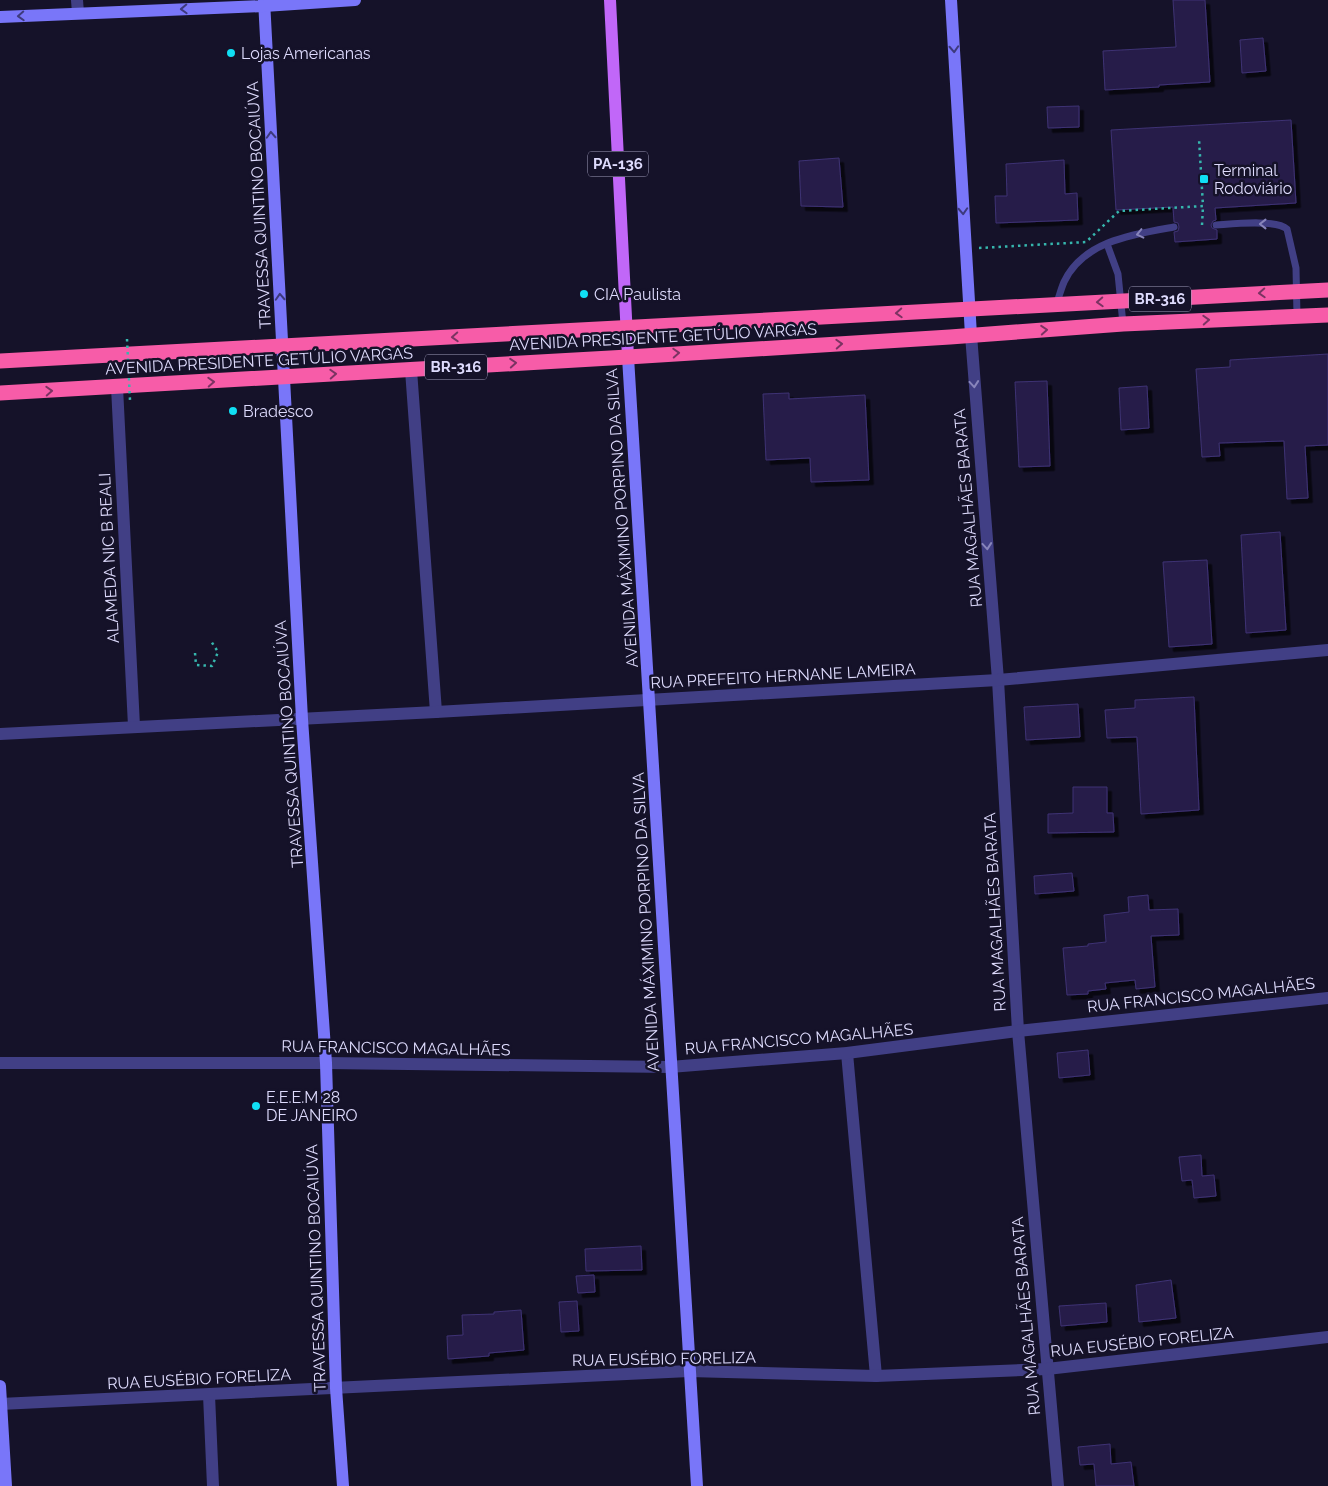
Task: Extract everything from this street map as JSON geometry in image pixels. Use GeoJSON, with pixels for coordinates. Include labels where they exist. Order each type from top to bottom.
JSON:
{"type":"FeatureCollection","features":[{"type":"Feature","properties":{"kind":"highway","name":"AVENIDA PRESIDENTE GETÚLIO VARGAS"},"geometry":{"type":"LineString","coordinates":[[0,360],[1328,290]]}},
{"type":"Feature","properties":{"kind":"highway","name":"AVENIDA PRESIDENTE GETÚLIO VARGAS"},"geometry":{"type":"LineString","coordinates":[[0,393],[971,336],[1123,324],[1328,315]]}},
{"type":"Feature","properties":{"kind":"main road","name":"PA-136"},"geometry":{"type":"LineString","coordinates":[[610,0],[628,357]]}},
{"type":"Feature","properties":{"kind":"street"},"geometry":{"type":"LineString","coordinates":[[0,17],[77,6],[355,0]]}},
{"type":"Feature","properties":{"kind":"street"},"geometry":{"type":"LineString","coordinates":[[951,0],[971,336]]}},
{"type":"Feature","properties":{"kind":"street","name":"TRAVESSA QUINTINO BOCAIÚVA"},"geometry":{"type":"LineString","coordinates":[[264,3],[302,719],[326,1063],[336,1388],[343,1486]]}},
{"type":"Feature","properties":{"kind":"street","name":"RUA MAGALHÃES BARATA"},"geometry":{"type":"LineString","coordinates":[[971,336],[998,680],[1018,1031],[1058,1486]]}},
{"type":"Feature","properties":{"kind":"street","name":"AVENIDA MÁXIMINO PORPINO DA SILVA"},"geometry":{"type":"LineString","coordinates":[[628,357],[697,1486]]}},
{"type":"Feature","properties":{"kind":"street"},"geometry":{"type":"LineString","coordinates":[[412,370],[436,712]]}},
{"type":"Feature","properties":{"kind":"street","name":"ALAMEDA NIC B REALI"},"geometry":{"type":"LineString","coordinates":[[117,387],[134,726]]}},
{"type":"Feature","properties":{"kind":"street","name":"RUA PREFEITO HERNANE LAMEIRA"},"geometry":{"type":"LineString","coordinates":[[0,734],[436,712],[998,680],[1328,650]]}},
{"type":"Feature","properties":{"kind":"street","name":"RUA FRANCISCO MAGALHÃES"},"geometry":{"type":"LineString","coordinates":[[0,1063],[326,1063],[670,1067],[847,1053],[1018,1031],[1328,998]]}},
{"type":"Feature","properties":{"kind":"street"},"geometry":{"type":"LineString","coordinates":[[847,1053],[876,1376]]}},
{"type":"Feature","properties":{"kind":"street","name":"RUA EUSÉBIO FORELIZA"},"geometry":{"type":"LineString","coordinates":[[1,1404],[689,1371],[876,1376],[1047,1369],[1328,1337]]}},
{"type":"Feature","properties":{"kind":"street"},"geometry":{"type":"LineString","coordinates":[[0,1386],[6,1486]]}},
{"type":"Feature","properties":{"kind":"street"},"geometry":{"type":"LineString","coordinates":[[209,1395],[213,1486]]}},
{"type":"Feature","properties":{"kind":"lane"},"geometry":{"type":"LineString","coordinates":[[1216,225],[1268,224],[1284,226],[1288,232],[1296,268],[1297,316]]}},
{"type":"Feature","properties":{"kind":"lane"},"geometry":{"type":"LineString","coordinates":[[1056,304],[1064,281],[1086,254],[1107,244],[1142,233],[1174,227]]}},
{"type":"Feature","properties":{"kind":"lane"},"geometry":{"type":"LineString","coordinates":[[1107,244],[1118,274],[1123,324]]}},
{"type":"Feature","properties":{"kind":"path"},"geometry":{"type":"LineString","coordinates":[[1200,139],[1202,225]]}},
{"type":"Feature","properties":{"kind":"path"},"geometry":{"type":"LineString","coordinates":[[965,248],[1086,242],[1119,211],[1203,206]]}},
{"type":"Feature","properties":{"kind":"path"},"geometry":{"type":"LineString","coordinates":[[127,339],[130,400]]}},
{"type":"Feature","properties":{"kind":"path"},"geometry":{"type":"LineString","coordinates":[[196,654],[196,665],[212,666],[218,652],[210,642]]}},
{"type":"Feature","properties":{"kind":"building"},"geometry":{"type":"Polygon","coordinates":[[[1173,0],[1205,0],[1210,82],[1105,90],[1103,51],[1176,47],[1173,0]]]}},
{"type":"Feature","properties":{"kind":"building"},"geometry":{"type":"Polygon","coordinates":[[[1263,38],[1266,71],[1242,73],[1240,40],[1263,38]]]}},
{"type":"Feature","properties":{"kind":"building"},"geometry":{"type":"Polygon","coordinates":[[[1079,106],[1079,127],[1048,128],[1047,107],[1079,106]]]}},
{"type":"Feature","properties":{"kind":"building","name":"Terminal Rodoviário"},"geometry":{"type":"Polygon","coordinates":[[[1291,120],[1296,203],[1215,208],[1216,220],[1211,225],[1212,228],[1217,230],[1217,239],[1175,242],[1174,232],[1178,231],[1179,227],[1178,223],[1174,222],[1173,207],[1116,210],[1111,130],[1291,120]]]}},
{"type":"Feature","properties":{"kind":"building"},"geometry":{"type":"Polygon","coordinates":[[[839,158],[843,207],[801,206],[799,161],[839,158]]]}},
{"type":"Feature","properties":{"kind":"building"},"geometry":{"type":"Polygon","coordinates":[[[1064,160],[1065,194],[1077,193],[1078,220],[996,223],[995,196],[1007,196],[1006,164],[1064,160]]]}},
{"type":"Feature","properties":{"kind":"building"},"geometry":{"type":"Polygon","coordinates":[[[1328,354],[1328,445],[1305,446],[1308,498],[1287,499],[1284,441],[1219,443],[1220,456],[1202,457],[1196,369],[1230,367],[1230,360],[1328,354]]]}},
{"type":"Feature","properties":{"kind":"building"},"geometry":{"type":"Polygon","coordinates":[[[1047,381],[1050,466],[1019,467],[1015,382],[1047,381]]]}},
{"type":"Feature","properties":{"kind":"building"},"geometry":{"type":"Polygon","coordinates":[[[1147,386],[1149,428],[1121,430],[1119,388],[1147,386]]]}},
{"type":"Feature","properties":{"kind":"building"},"geometry":{"type":"Polygon","coordinates":[[[789,393],[789,399],[865,395],[869,480],[811,482],[810,458],[766,460],[763,394],[789,393]]]}},
{"type":"Feature","properties":{"kind":"building"},"geometry":{"type":"Polygon","coordinates":[[[1280,532],[1286,630],[1246,633],[1241,535],[1280,532]]]}},
{"type":"Feature","properties":{"kind":"building"},"geometry":{"type":"Polygon","coordinates":[[[1207,560],[1212,644],[1169,647],[1163,562],[1207,560]]]}},
{"type":"Feature","properties":{"kind":"building"},"geometry":{"type":"Polygon","coordinates":[[[1194,697],[1199,810],[1141,814],[1137,737],[1107,738],[1105,710],[1135,708],[1135,700],[1194,697]]]}},
{"type":"Feature","properties":{"kind":"building"},"geometry":{"type":"Polygon","coordinates":[[[1078,704],[1080,737],[1026,740],[1024,707],[1078,704]]]}},
{"type":"Feature","properties":{"kind":"building"},"geometry":{"type":"Polygon","coordinates":[[[1073,787],[1107,787],[1107,813],[1113,813],[1114,832],[1048,833],[1048,814],[1073,813],[1073,787]]]}},
{"type":"Feature","properties":{"kind":"building"},"geometry":{"type":"Polygon","coordinates":[[[1072,873],[1074,891],[1035,894],[1034,876],[1072,873]]]}},
{"type":"Feature","properties":{"kind":"building"},"geometry":{"type":"Polygon","coordinates":[[[1148,895],[1149,910],[1178,909],[1179,935],[1151,936],[1155,987],[1136,989],[1135,980],[1105,983],[1106,989],[1088,991],[1088,994],[1067,995],[1063,948],[1106,942],[1104,915],[1129,912],[1128,897],[1148,895]]]}},
{"type":"Feature","properties":{"kind":"building"},"geometry":{"type":"Polygon","coordinates":[[[1088,1050],[1090,1075],[1059,1078],[1057,1053],[1088,1050]]]}},
{"type":"Feature","properties":{"kind":"building"},"geometry":{"type":"Polygon","coordinates":[[[1201,1155],[1202,1176],[1214,1175],[1216,1196],[1194,1198],[1192,1180],[1182,1181],[1179,1157],[1201,1155]]]}},
{"type":"Feature","properties":{"kind":"building"},"geometry":{"type":"Polygon","coordinates":[[[641,1246],[642,1270],[586,1271],[585,1249],[641,1246]]]}},
{"type":"Feature","properties":{"kind":"building"},"geometry":{"type":"Polygon","coordinates":[[[594,1275],[595,1292],[578,1293],[576,1276],[594,1275]]]}},
{"type":"Feature","properties":{"kind":"building"},"geometry":{"type":"Polygon","coordinates":[[[1171,1280],[1176,1318],[1139,1322],[1136,1285],[1171,1280]]]}},
{"type":"Feature","properties":{"kind":"building"},"geometry":{"type":"Polygon","coordinates":[[[577,1301],[579,1331],[561,1332],[559,1302],[577,1301]]]}},
{"type":"Feature","properties":{"kind":"building"},"geometry":{"type":"Polygon","coordinates":[[[1106,1303],[1107,1322],[1061,1326],[1059,1306],[1106,1303]]]}},
{"type":"Feature","properties":{"kind":"building"},"geometry":{"type":"Polygon","coordinates":[[[521,1310],[524,1350],[489,1353],[489,1356],[448,1359],[447,1336],[463,1335],[462,1315],[494,1314],[494,1312],[521,1310]]]}},
{"type":"Feature","properties":{"kind":"building"},"geometry":{"type":"Polygon","coordinates":[[[1110,1444],[1111,1464],[1131,1462],[1134,1486],[1096,1486],[1094,1464],[1080,1465],[1078,1447],[1110,1444]]]}},
{"type":"Feature","properties":{"kind":"place","name":"Lojas Americanas"},"geometry":{"type":"Point","coordinates":[231,53]}},
{"type":"Feature","properties":{"kind":"place","name":"Terminal Rodoviário"},"geometry":{"type":"Point","coordinates":[1204,179]}},
{"type":"Feature","properties":{"kind":"place","name":"CIA Paulista"},"geometry":{"type":"Point","coordinates":[584,294]}},
{"type":"Feature","properties":{"kind":"place","name":"Bradesco"},"geometry":{"type":"Point","coordinates":[233,411]}},
{"type":"Feature","properties":{"kind":"place","name":"E.E.E.M 28 DE JANEIRO"},"geometry":{"type":"Point","coordinates":[256,1106]}}]}
